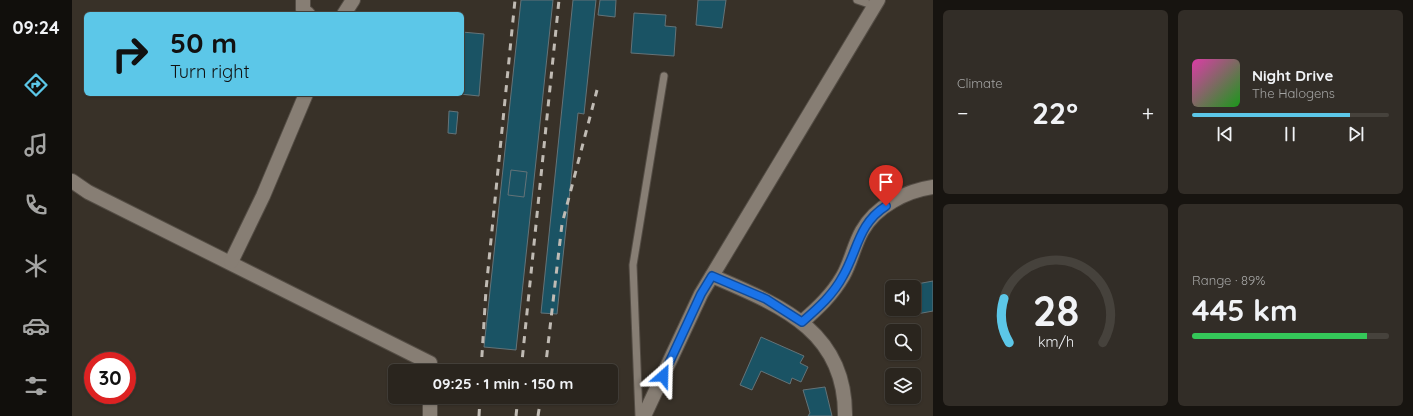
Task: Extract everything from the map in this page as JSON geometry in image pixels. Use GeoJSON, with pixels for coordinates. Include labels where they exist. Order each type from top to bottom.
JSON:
{"type":"FeatureCollection","features":[{"type":"Feature","properties":{"kind":"street"},"geometry":{"type":"LineString","coordinates":[[303,0],[303,10],[306,12]]}},
{"type":"Feature","properties":{"kind":"street"},"geometry":{"type":"LineString","coordinates":[[345,12],[353,0]]}},
{"type":"Feature","properties":{"kind":"street"},"geometry":{"type":"LineString","coordinates":[[644,416],[701,294],[877,3]]}},
{"type":"Feature","properties":{"kind":"street"},"geometry":{"type":"LineString","coordinates":[[231,262],[263,196],[305,96]]}},
{"type":"Feature","properties":{"kind":"street"},"geometry":{"type":"LineString","coordinates":[[72,181],[88,192],[231,262],[430,364]]}},
{"type":"Feature","properties":{"kind":"street"},"geometry":{"type":"LineString","coordinates":[[802,322],[824,303],[844,276],[862,230],[875,214],[916,190],[933,187]]}},
{"type":"Feature","properties":{"kind":"street"},"geometry":{"type":"LineString","coordinates":[[712,276],[766,299],[802,322],[826,348],[834,362],[841,380],[845,402],[845,416]]}},
{"type":"Feature","properties":{"kind":"street"},"geometry":{"type":"LineString","coordinates":[[430,404],[430,416]]}},
{"type":"Feature","properties":{"kind":"lane"},"geometry":{"type":"LineString","coordinates":[[857,0],[877,3]]}},
{"type":"Feature","properties":{"kind":"lane"},"geometry":{"type":"LineString","coordinates":[[639,416],[633,265],[664,76]]}},
{"type":"Feature","properties":{"kind":"building"},"geometry":{"type":"Polygon","coordinates":[[[521,0],[553,0],[516,350],[484,347],[521,0]]]}},
{"type":"Feature","properties":{"kind":"building"},"geometry":{"type":"Polygon","coordinates":[[[573,0],[596,0],[584,114],[578,113],[557,314],[541,313],[573,0]]]}},
{"type":"Feature","properties":{"kind":"building"},"geometry":{"type":"Polygon","coordinates":[[[600,0],[616,0],[615,17],[598,15],[600,0]]]}},
{"type":"Feature","properties":{"kind":"building"},"geometry":{"type":"Polygon","coordinates":[[[698,0],[726,0],[722,28],[696,25],[698,0]]]}},
{"type":"Feature","properties":{"kind":"building"},"geometry":{"type":"Polygon","coordinates":[[[634,13],[666,15],[665,26],[676,27],[674,56],[631,53],[634,13]]]}},
{"type":"Feature","properties":{"kind":"building"},"geometry":{"type":"Polygon","coordinates":[[[464,32],[484,34],[479,96],[464,94],[464,32]]]}},
{"type":"Feature","properties":{"kind":"building"},"geometry":{"type":"Polygon","coordinates":[[[449,111],[458,112],[456,134],[448,133],[449,111]]]}},
{"type":"Feature","properties":{"kind":"building"},"geometry":{"type":"Polygon","coordinates":[[[511,170],[527,172],[524,197],[508,195],[511,170]]]}},
{"type":"Feature","properties":{"kind":"building"},"geometry":{"type":"Polygon","coordinates":[[[933,281],[933,311],[921,313],[921,283],[933,281]]]}},
{"type":"Feature","properties":{"kind":"building"},"geometry":{"type":"Polygon","coordinates":[[[761,337],[804,356],[800,363],[808,367],[801,382],[792,378],[790,384],[761,371],[752,390],[740,385],[761,337]]]}},
{"type":"Feature","properties":{"kind":"building"},"geometry":{"type":"Polygon","coordinates":[[[825,387],[832,416],[808,416],[810,413],[803,390],[825,387]]]}},
{"type":"Feature","properties":{"kind":"railway"},"geometry":{"type":"LineString","coordinates":[[481,364],[486,290],[515,0]]}},
{"type":"Feature","properties":{"kind":"railway"},"geometry":{"type":"LineString","coordinates":[[522,364],[559,0]]}},
{"type":"Feature","properties":{"kind":"railway"},"geometry":{"type":"LineString","coordinates":[[546,364],[562,224],[597,90]]}},
{"type":"Feature","properties":{"kind":"railway"},"geometry":{"type":"LineString","coordinates":[[479,416],[480,404]]}},
{"type":"Feature","properties":{"kind":"railway"},"geometry":{"type":"LineString","coordinates":[[516,416],[517,404]]}},
{"type":"Feature","properties":{"kind":"railway"},"geometry":{"type":"LineString","coordinates":[[538,416],[540,404]]}},
{"type":"Feature","properties":{"kind":"route"},"geometry":{"type":"LineString","coordinates":[[663,376],[701,294],[712,276],[766,299],[802,322],[824,303],[844,276],[862,230],[875,214],[886,206]]}}]}
